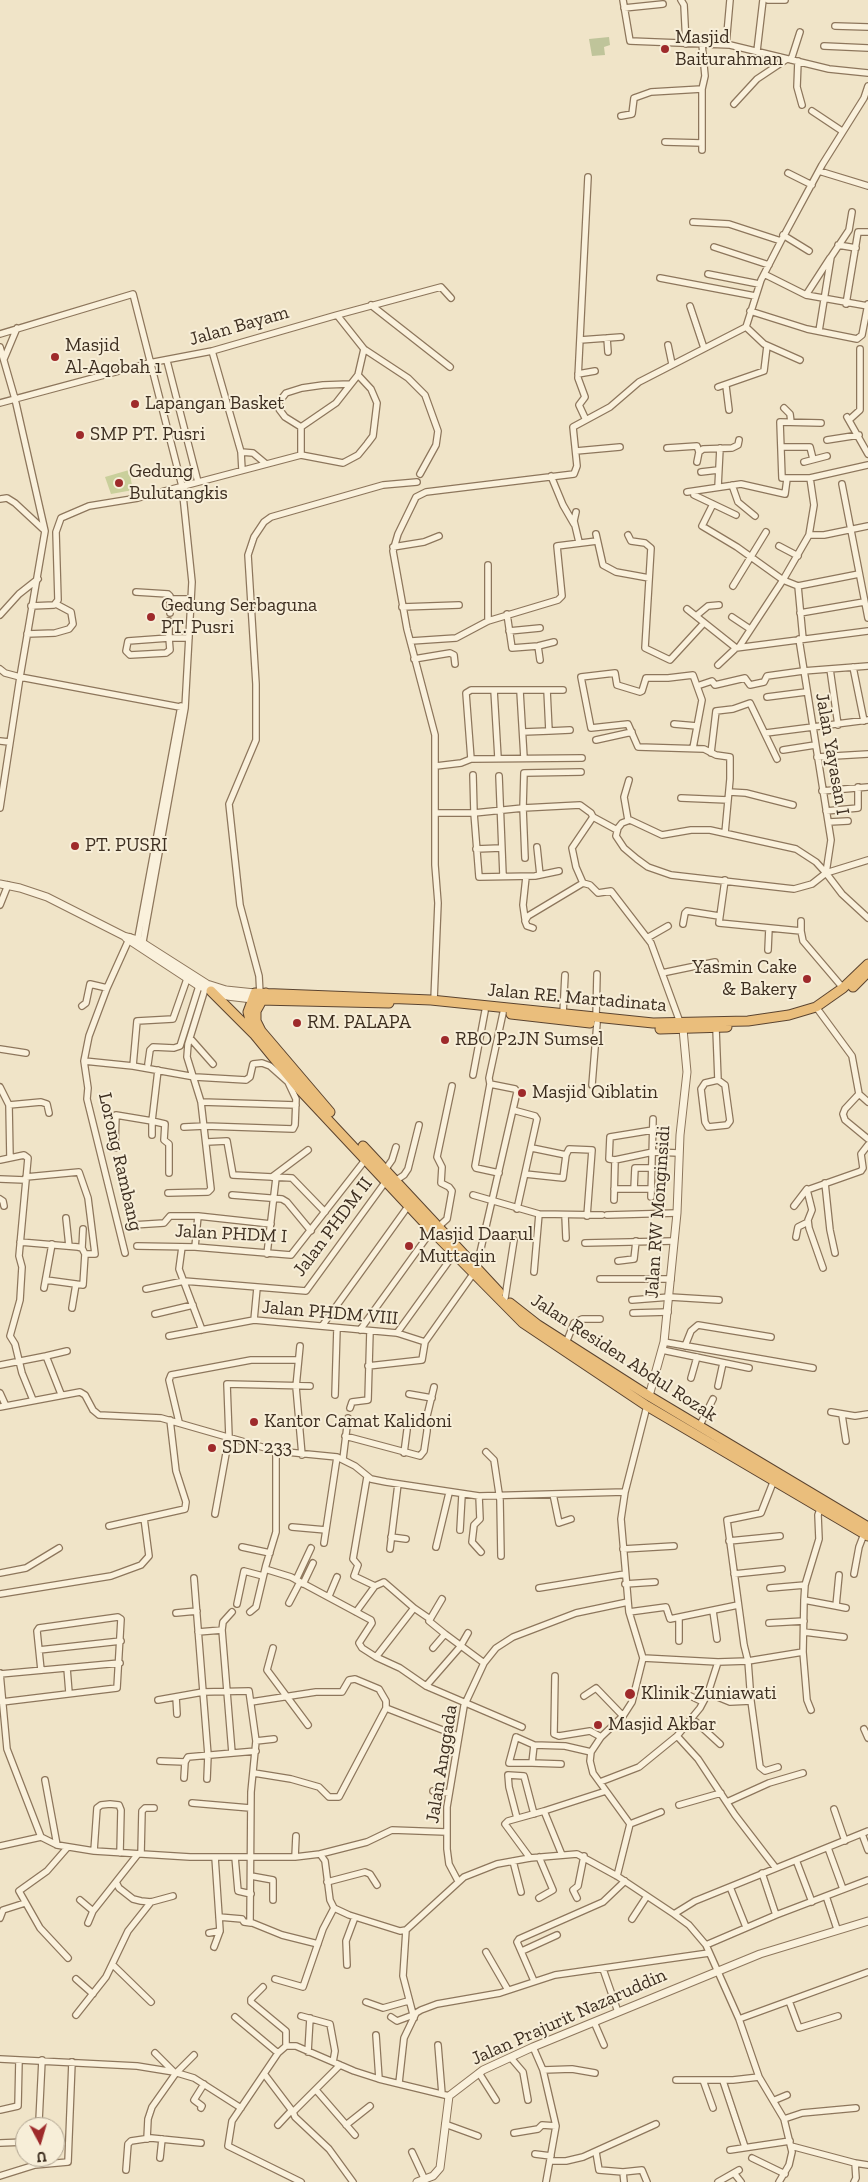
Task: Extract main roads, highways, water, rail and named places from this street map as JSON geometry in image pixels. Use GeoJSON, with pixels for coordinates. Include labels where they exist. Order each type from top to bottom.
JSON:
{"type":"FeatureCollection","features":[{"type":"Feature","properties":{"kind":"highway"},"geometry":{"type":"LineString","coordinates":[[817,1009],[868,964]]}},
{"type":"Feature","properties":{"kind":"highway"},"geometry":{"type":"LineString","coordinates":[[370,1000],[466,1006],[503,1013],[716,1029],[731,1024],[792,1020],[841,997],[868,972]]}},
{"type":"Feature","properties":{"kind":"highway","name":"Jalan Residen Abdul Rozak"},"geometry":{"type":"LineString","coordinates":[[205,989],[254,1034],[294,1087],[323,1113],[366,1159],[391,1181],[436,1230],[454,1254],[523,1323],[774,1480],[821,1507],[866,1527]]}},
{"type":"Feature","properties":{"kind":"highway"},"geometry":{"type":"LineString","coordinates":[[254,1034],[248,1012],[259,996]]}},
{"type":"Feature","properties":{"kind":"highway","name":"Jalan Residen Abdul Rozak"},"geometry":{"type":"LineString","coordinates":[[259,996],[256,1015],[258,1025],[264,1035],[328,1110],[385,1170],[409,1205],[474,1264],[505,1298],[538,1325],[648,1401],[699,1427],[866,1527]]}},
{"type":"Feature","properties":{"kind":"highway","name":"Jalan RE. Martadinata"},"geometry":{"type":"LineString","coordinates":[[259,996],[434,1000],[466,1006],[562,1014],[596,1020]]}},
{"type":"Feature","properties":{"kind":"highway","name":"Jalan RE. Martadinata"},"geometry":{"type":"LineString","coordinates":[[681,1026],[731,1024]]}},
{"type":"Feature","properties":{"kind":"place","name":"Masjid Baiturahman"},"geometry":{"type":"Point","coordinates":[665,49]}},
{"type":"Feature","properties":{"kind":"place","name":"Masjid Al-Aqobah 1"},"geometry":{"type":"Point","coordinates":[55,357]}},
{"type":"Feature","properties":{"kind":"place","name":"Lapangan Basket"},"geometry":{"type":"Point","coordinates":[135,404]}},
{"type":"Feature","properties":{"kind":"place","name":"SMP PT. Pusri"},"geometry":{"type":"Point","coordinates":[80,435]}},
{"type":"Feature","properties":{"kind":"place","name":"Gedung Bulutangkis"},"geometry":{"type":"Point","coordinates":[119,483]}},
{"type":"Feature","properties":{"kind":"place","name":"Gedung Serbaguna PT. Pusri"},"geometry":{"type":"Point","coordinates":[151,617]}},
{"type":"Feature","properties":{"kind":"place","name":"PT. PUSRI"},"geometry":{"type":"Point","coordinates":[75,846]}},
{"type":"Feature","properties":{"kind":"place","name":"Yasmin Cake & Bakery"},"geometry":{"type":"Point","coordinates":[807,979]}},
{"type":"Feature","properties":{"kind":"place","name":"RM. PALAPA"},"geometry":{"type":"Point","coordinates":[297,1023]}},
{"type":"Feature","properties":{"kind":"place","name":"RBO P2JN Sumsel"},"geometry":{"type":"Point","coordinates":[445,1040]}},
{"type":"Feature","properties":{"kind":"place","name":"Masjid Qiblatin"},"geometry":{"type":"Point","coordinates":[522,1093]}},
{"type":"Feature","properties":{"kind":"place","name":"Masjid Daarul Muttaqin"},"geometry":{"type":"Point","coordinates":[409,1246]}},
{"type":"Feature","properties":{"kind":"place","name":"Kantor Camat Kalidoni"},"geometry":{"type":"Point","coordinates":[254,1422]}},
{"type":"Feature","properties":{"kind":"place","name":"SDN 233"},"geometry":{"type":"Point","coordinates":[212,1448]}},
{"type":"Feature","properties":{"kind":"place","name":"Klinik Zuniawati"},"geometry":{"type":"Point","coordinates":[630,1694]}},
{"type":"Feature","properties":{"kind":"place","name":"Masjid Akbar"},"geometry":{"type":"Point","coordinates":[598,1725]}}]}
